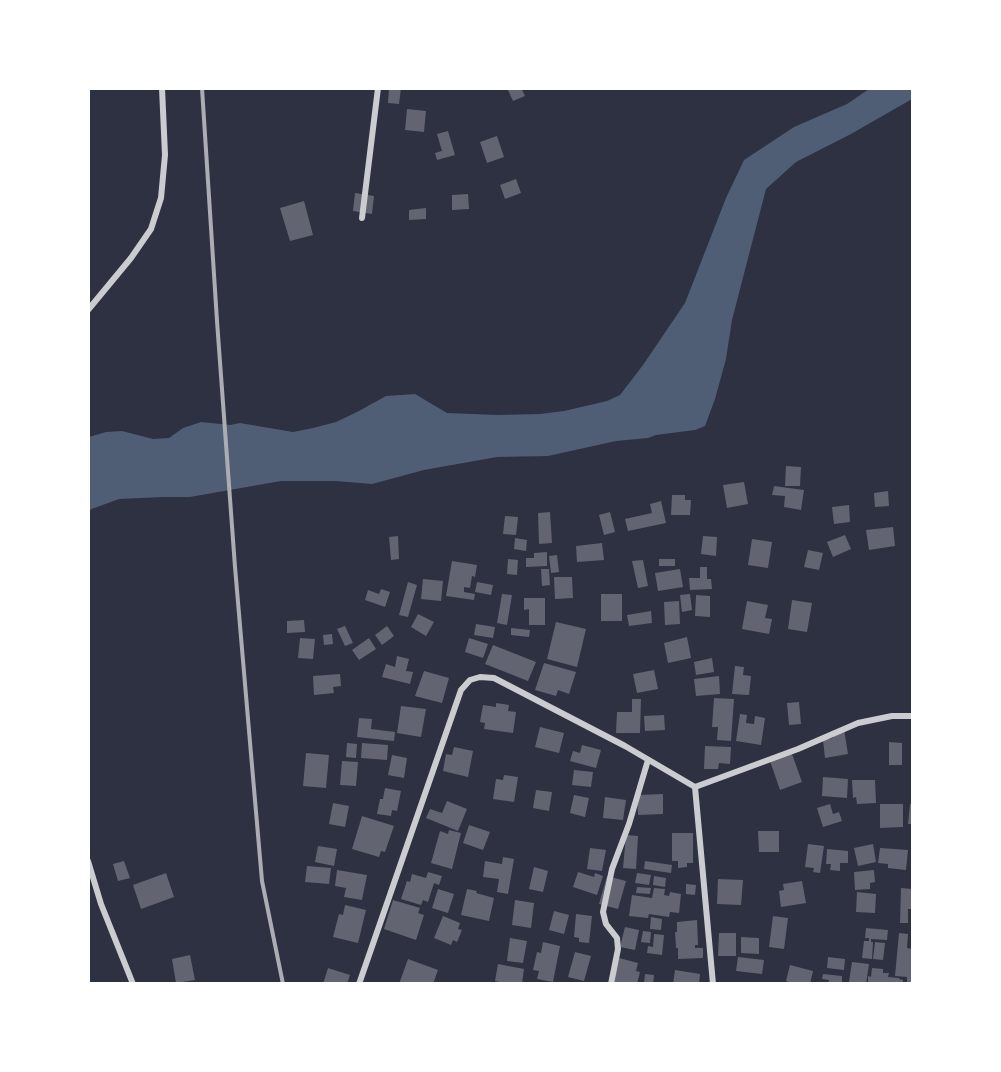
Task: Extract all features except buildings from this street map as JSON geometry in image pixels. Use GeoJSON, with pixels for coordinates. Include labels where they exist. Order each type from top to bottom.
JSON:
{"type":"FeatureCollection","features":[{"type":"Feature","properties":{"kind":"street"},"geometry":{"type":"LineString","coordinates":[[88,310],[131,258],[151,229],[158,208],[165,155],[162,88]]}},
{"type":"Feature","properties":{"kind":"street"},"geometry":{"type":"LineString","coordinates":[[362,218],[378,88]]}},
{"type":"Feature","properties":{"kind":"street"},"geometry":{"type":"LineString","coordinates":[[359,984],[461,690],[470,680],[480,677],[494,678],[625,746],[695,788]]}},
{"type":"Feature","properties":{"kind":"street"},"geometry":{"type":"LineString","coordinates":[[695,788],[798,749],[858,723],[892,716],[912,716]]}},
{"type":"Feature","properties":{"kind":"street"},"geometry":{"type":"LineString","coordinates":[[610,984],[618,949],[617,938],[606,924],[603,912],[612,869],[629,824],[648,760]]}},
{"type":"Feature","properties":{"kind":"street"},"geometry":{"type":"LineString","coordinates":[[695,788],[713,984]]}},
{"type":"Feature","properties":{"kind":"street"},"geometry":{"type":"LineString","coordinates":[[88,861],[101,904],[133,984]]}},
{"type":"Feature","properties":{"kind":"water"},"geometry":{"type":"Polygon","coordinates":[[[869,89],[912,89],[912,99],[796,162],[766,189],[732,320],[726,359],[705,426],[695,430],[616,441],[548,456],[497,457],[424,470],[372,484],[281,481],[190,497],[119,499],[89,510],[89,437],[106,432],[122,431],[153,439],[169,438],[183,428],[201,422],[230,425],[240,423],[293,432],[336,422],[386,396],[415,394],[447,413],[497,415],[564,411],[607,401],[620,395],[685,303],[726,198],[744,160],[794,127],[847,104],[869,89]]]}},
{"type":"Feature","properties":{"kind":"railway"},"geometry":{"type":"LineString","coordinates":[[202,88],[235,567],[262,881],[283,984]]}}]}
